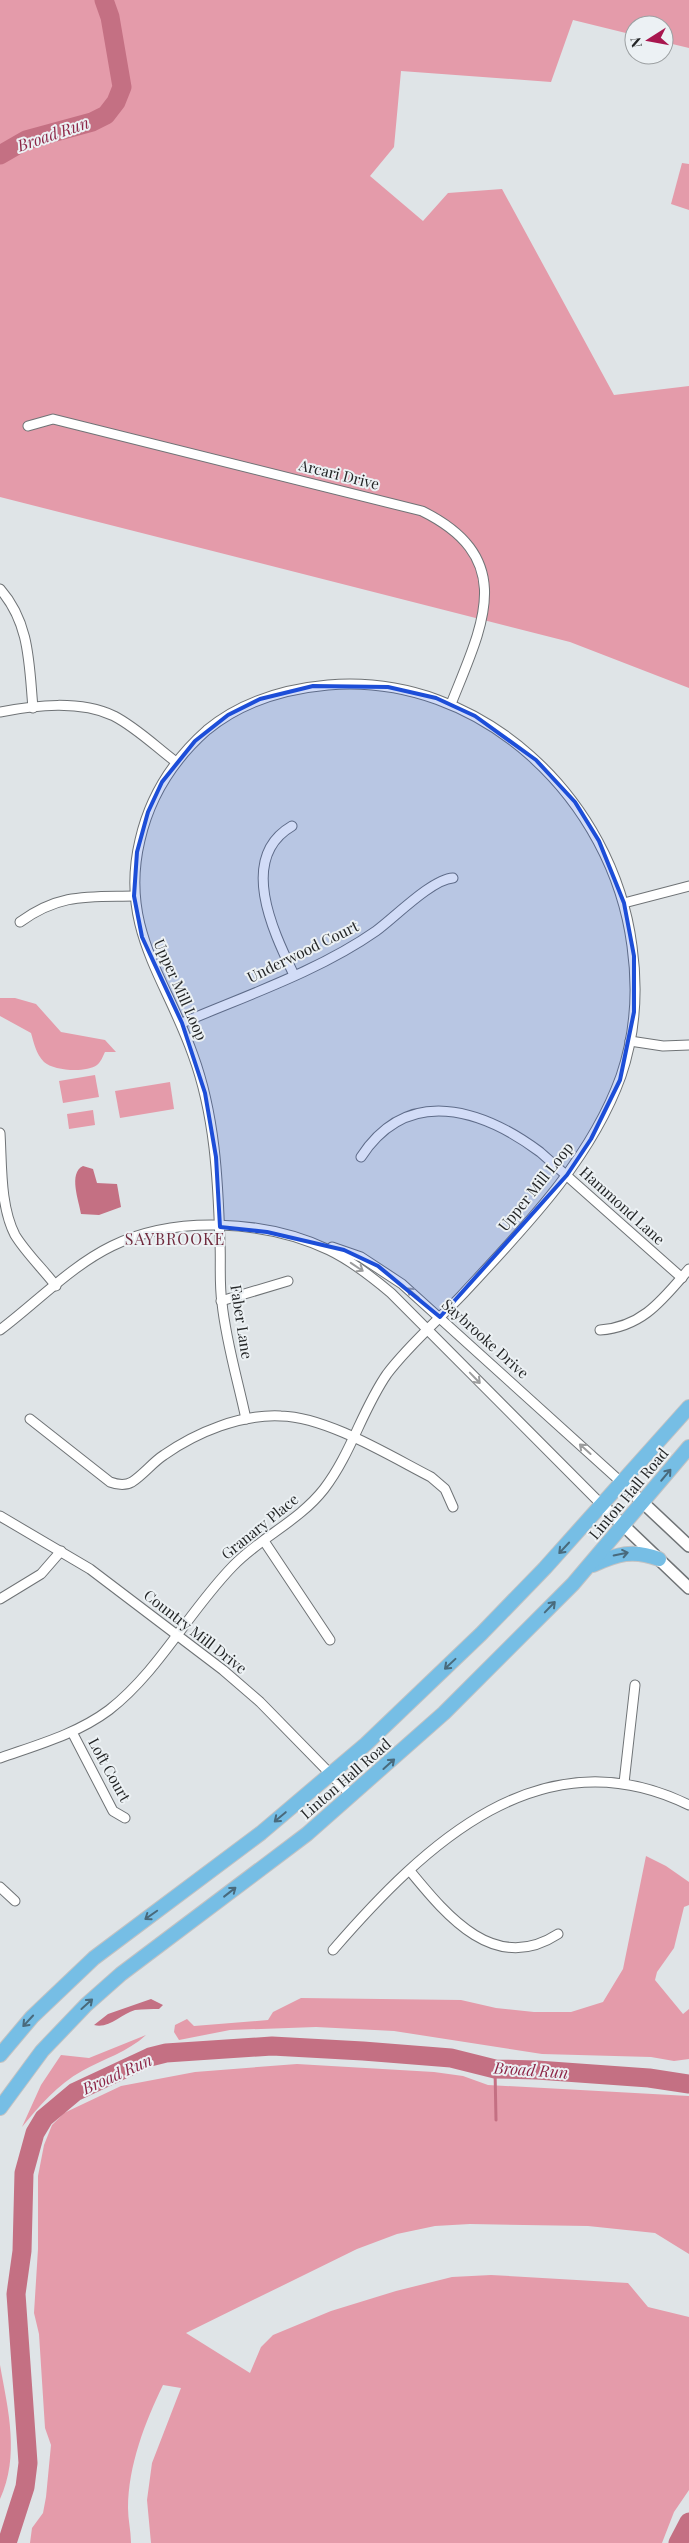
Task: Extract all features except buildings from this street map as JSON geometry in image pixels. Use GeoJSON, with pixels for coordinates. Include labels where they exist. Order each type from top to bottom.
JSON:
{"type":"FeatureCollection","features":[{"type":"Feature","properties":{"kind":"main road","name":"Linton Hall Road"},"geometry":{"type":"LineString","coordinates":[[0,2055],[32,2017],[94,1958],[261,1833],[331,1774],[481,1634],[602,1505],[689,1406]]}},
{"type":"Feature","properties":{"kind":"main road","name":"Linton Hall Road"},"geometry":{"type":"LineString","coordinates":[[0,2108],[42,2051],[86,2005],[121,1974],[307,1834],[444,1713],[586,1569],[689,1447]]}},
{"type":"Feature","properties":{"kind":"main road"},"geometry":{"type":"LineString","coordinates":[[586,1569],[623,1553],[639,1553],[659,1559]]}},
{"type":"Feature","properties":{"kind":"street","name":"Arcari Drive"},"geometry":{"type":"LineString","coordinates":[[28,426],[53,419],[412,508],[443,522],[462,538],[477,559],[485,586],[486,607],[451,704]]}},
{"type":"Feature","properties":{"kind":"street"},"geometry":{"type":"LineString","coordinates":[[0,589],[16,611],[26,636],[33,708]]}},
{"type":"Feature","properties":{"kind":"street","name":"Upper Mill Loop"},"geometry":{"type":"LineString","coordinates":[[220,1227],[216,1157],[199,1071],[182,1023],[148,956],[137,918],[134,896],[137,852],[148,812],[162,782],[176,762],[195,742],[228,715],[249,704],[281,692],[321,686],[363,684],[413,691],[451,704],[475,716],[511,740],[556,780],[575,802],[599,841],[624,903],[634,956],[635,985],[630,1041],[620,1080],[607,1110],[591,1139],[567,1175],[427,1330]]}},
{"type":"Feature","properties":{"kind":"street"},"geometry":{"type":"LineString","coordinates":[[0,712],[78,706],[98,710],[129,725],[176,762]]}},
{"type":"Feature","properties":{"kind":"street"},"geometry":{"type":"LineString","coordinates":[[292,826],[273,843],[266,863],[263,884],[267,913],[272,930],[294,975]]}},
{"type":"Feature","properties":{"kind":"street","name":"Underwood Court"},"geometry":{"type":"LineString","coordinates":[[182,1023],[294,975],[356,943],[375,932],[439,881],[453,878]]}},
{"type":"Feature","properties":{"kind":"street"},"geometry":{"type":"LineString","coordinates":[[624,903],[689,886]]}},
{"type":"Feature","properties":{"kind":"street"},"geometry":{"type":"LineString","coordinates":[[20,922],[42,908],[65,899],[134,896]]}},
{"type":"Feature","properties":{"kind":"street"},"geometry":{"type":"LineString","coordinates":[[630,1041],[663,1046],[689,1045]]}},
{"type":"Feature","properties":{"kind":"street","name":"Hammond Lane"},"geometry":{"type":"LineString","coordinates":[[361,1157],[370,1143],[391,1125],[424,1113],[456,1111],[471,1114],[503,1126],[533,1146],[682,1278]]}},
{"type":"Feature","properties":{"kind":"street"},"geometry":{"type":"LineString","coordinates":[[0,1133],[5,1208],[9,1221],[16,1235],[56,1286]]}},
{"type":"Feature","properties":{"kind":"street","name":"Saybrooke Drive"},"geometry":{"type":"LineString","coordinates":[[0,1330],[93,1257],[137,1236],[177,1228],[220,1227],[267,1232],[344,1250],[378,1266],[440,1317],[621,1482]]}},
{"type":"Feature","properties":{"kind":"street","name":"Faber Lane"},"geometry":{"type":"LineString","coordinates":[[220,1227],[222,1301],[246,1419]]}},
{"type":"Feature","properties":{"kind":"street","name":"Saybrooke Drive"},"geometry":{"type":"LineString","coordinates":[[314,1244],[337,1254],[367,1274],[427,1330],[602,1505]]}},
{"type":"Feature","properties":{"kind":"street"},"geometry":{"type":"LineString","coordinates":[[600,1330],[619,1328],[636,1322],[645,1316],[689,1269]]}},
{"type":"Feature","properties":{"kind":"street"},"geometry":{"type":"LineString","coordinates":[[222,1301],[288,1281]]}},
{"type":"Feature","properties":{"kind":"street","name":"Granary Place"},"geometry":{"type":"LineString","coordinates":[[0,1758],[72,1732],[106,1713],[125,1696],[225,1574],[242,1557],[299,1515],[320,1495],[354,1439],[370,1403],[383,1381],[398,1360],[427,1330]]}},
{"type":"Feature","properties":{"kind":"street"},"geometry":{"type":"LineString","coordinates":[[30,1418],[110,1482],[118,1485],[132,1482],[148,1466],[183,1443],[226,1424],[270,1416],[297,1417],[327,1425],[438,1482],[445,1489],[453,1507]]}},
{"type":"Feature","properties":{"kind":"street"},"geometry":{"type":"LineString","coordinates":[[621,1482],[689,1546]]}},
{"type":"Feature","properties":{"kind":"street"},"geometry":{"type":"LineString","coordinates":[[602,1505],[689,1588]]}},
{"type":"Feature","properties":{"kind":"street","name":"Country Mill Drive"},"geometry":{"type":"LineString","coordinates":[[0,1516],[61,1551],[128,1596],[177,1634],[260,1702],[352,1796]]}},
{"type":"Feature","properties":{"kind":"street"},"geometry":{"type":"LineString","coordinates":[[264,1541],[330,1640]]}},
{"type":"Feature","properties":{"kind":"street"},"geometry":{"type":"LineString","coordinates":[[0,1599],[29,1584],[41,1574],[61,1551]]}},
{"type":"Feature","properties":{"kind":"street"},"geometry":{"type":"LineString","coordinates":[[624,1783],[635,1685]]}},
{"type":"Feature","properties":{"kind":"street","name":"Loft Court"},"geometry":{"type":"LineString","coordinates":[[72,1732],[113,1811],[125,1818]]}},
{"type":"Feature","properties":{"kind":"street"},"geometry":{"type":"LineString","coordinates":[[332,1950],[378,1900],[410,1871],[471,1821],[512,1798],[543,1788],[594,1781],[624,1783],[650,1789],[689,1805]]}},
{"type":"Feature","properties":{"kind":"street"},"geometry":{"type":"LineString","coordinates":[[410,1871],[462,1927],[494,1944],[510,1948],[532,1947],[558,1934]]}},
{"type":"Feature","properties":{"kind":"street"},"geometry":{"type":"LineString","coordinates":[[0,1887],[15,1901]]}},
{"type":"Feature","properties":{"kind":"highlighted area"},"geometry":{"type":"Polygon","coordinates":[[[313,686],[388,687],[436,698],[475,716],[536,760],[575,802],[599,841],[624,903],[634,956],[634,1012],[620,1080],[591,1139],[567,1175],[440,1317],[378,1266],[344,1250],[267,1232],[220,1227],[216,1157],[205,1093],[182,1023],[142,937],[134,896],[137,852],[148,812],[162,782],[195,741],[228,715],[260,699],[313,686]]]}},
{"type":"Feature","properties":{"kind":"shaded area"},"geometry":{"type":"Polygon","coordinates":[[[0,0],[689,0],[689,48],[674,44],[674,15],[624,15],[624,33],[573,20],[551,82],[401,71],[394,147],[370,176],[423,221],[448,193],[502,189],[614,395],[689,386],[689,688],[570,642],[0,497],[0,0]]]}},
{"type":"Feature","properties":{"kind":"shaded area"},"geometry":{"type":"Polygon","coordinates":[[[682,163],[689,164],[689,210],[671,204],[682,163]]]}},
{"type":"Feature","properties":{"kind":"shaded area"},"geometry":{"type":"Polygon","coordinates":[[[0,998],[15,998],[36,1004],[61,1032],[105,1040],[116,1052],[105,1052],[101,1061],[92,1068],[70,1070],[49,1065],[39,1056],[31,1033],[0,1016],[0,998]]]}},
{"type":"Feature","properties":{"kind":"shaded area"},"geometry":{"type":"Polygon","coordinates":[[[95,1075],[99,1097],[63,1103],[59,1081],[95,1075]]]}},
{"type":"Feature","properties":{"kind":"shaded area"},"geometry":{"type":"Polygon","coordinates":[[[170,1082],[174,1109],[120,1118],[115,1091],[170,1082]]]}},
{"type":"Feature","properties":{"kind":"shaded area"},"geometry":{"type":"Polygon","coordinates":[[[93,1110],[95,1125],[69,1129],[67,1114],[93,1110]]]}},
{"type":"Feature","properties":{"kind":"shaded area"},"geometry":{"type":"Polygon","coordinates":[[[83,1166],[93,1169],[97,1183],[117,1184],[121,1207],[99,1215],[81,1214],[75,1181],[76,1175],[83,1166]]]}},
{"type":"Feature","properties":{"kind":"shaded area"},"geometry":{"type":"Polygon","coordinates":[[[646,1856],[666,1866],[689,1882],[689,1905],[684,1907],[674,1948],[657,1972],[655,1980],[683,2014],[689,2009],[689,2059],[674,2061],[651,2057],[542,2054],[394,2031],[316,2027],[230,2030],[179,2040],[174,2032],[175,2025],[187,2019],[194,2026],[268,2020],[273,2012],[301,1998],[461,2000],[496,2008],[534,2012],[571,2012],[603,2002],[623,1969],[646,1856]]]}},
{"type":"Feature","properties":{"kind":"shaded area"},"geometry":{"type":"Polygon","coordinates":[[[151,1999],[163,2005],[159,2009],[135,2010],[105,2025],[94,2025],[108,2014],[151,1999]]]}},
{"type":"Feature","properties":{"kind":"shaded area"},"geometry":{"type":"Polygon","coordinates":[[[146,2035],[115,2055],[73,2076],[42,2104],[22,2127],[41,2085],[61,2055],[89,2058],[146,2035]]]}},
{"type":"Feature","properties":{"kind":"shaded area"},"geometry":{"type":"Polygon","coordinates":[[[297,2064],[434,2072],[463,2076],[488,2085],[689,2096],[689,2254],[655,2233],[588,2226],[470,2224],[435,2226],[397,2234],[357,2249],[186,2333],[250,2373],[261,2347],[273,2335],[331,2311],[396,2291],[452,2277],[491,2275],[628,2283],[648,2307],[689,2317],[689,2490],[674,2512],[662,2543],[151,2543],[147,2500],[152,2463],[181,2388],[163,2385],[144,2429],[134,2460],[128,2508],[131,2543],[30,2543],[32,2528],[43,2513],[51,2445],[45,2428],[39,2334],[34,2313],[38,2249],[38,2176],[44,2145],[52,2125],[64,2113],[121,2086],[195,2072],[297,2064]]]}},
{"type":"Feature","properties":{"kind":"shaded area"},"geometry":{"type":"Polygon","coordinates":[[[0,2365],[9,2416],[11,2450],[10,2466],[0,2499],[0,2365]]]}},
{"type":"Feature","properties":{"kind":"waterway","name":"Broad Run"},"geometry":{"type":"LineString","coordinates":[[0,155],[26,140],[92,122],[106,115],[116,102],[122,87],[110,17],[104,0]]}},
{"type":"Feature","properties":{"kind":"waterway","name":"Broad Run"},"geometry":{"type":"LineString","coordinates":[[7,2543],[25,2487],[28,2463],[16,2294],[22,2251],[24,2173],[35,2133],[44,2118],[75,2092],[150,2057],[166,2053],[272,2046],[451,2058],[495,2069],[649,2078],[689,2084]]}},
{"type":"Feature","properties":{"kind":"waterway"},"geometry":{"type":"LineString","coordinates":[[495,2069],[496,2120]]}},
{"type":"Feature","properties":{"kind":"waterway","name":"Broad Run"},"geometry":{"type":"LineString","coordinates":[[678,2543],[689,2522]]}},
{"type":"Feature","properties":{"kind":"district","name":"SAYBROOKE"},"geometry":{"type":"Point","coordinates":[175,1239]}}]}
